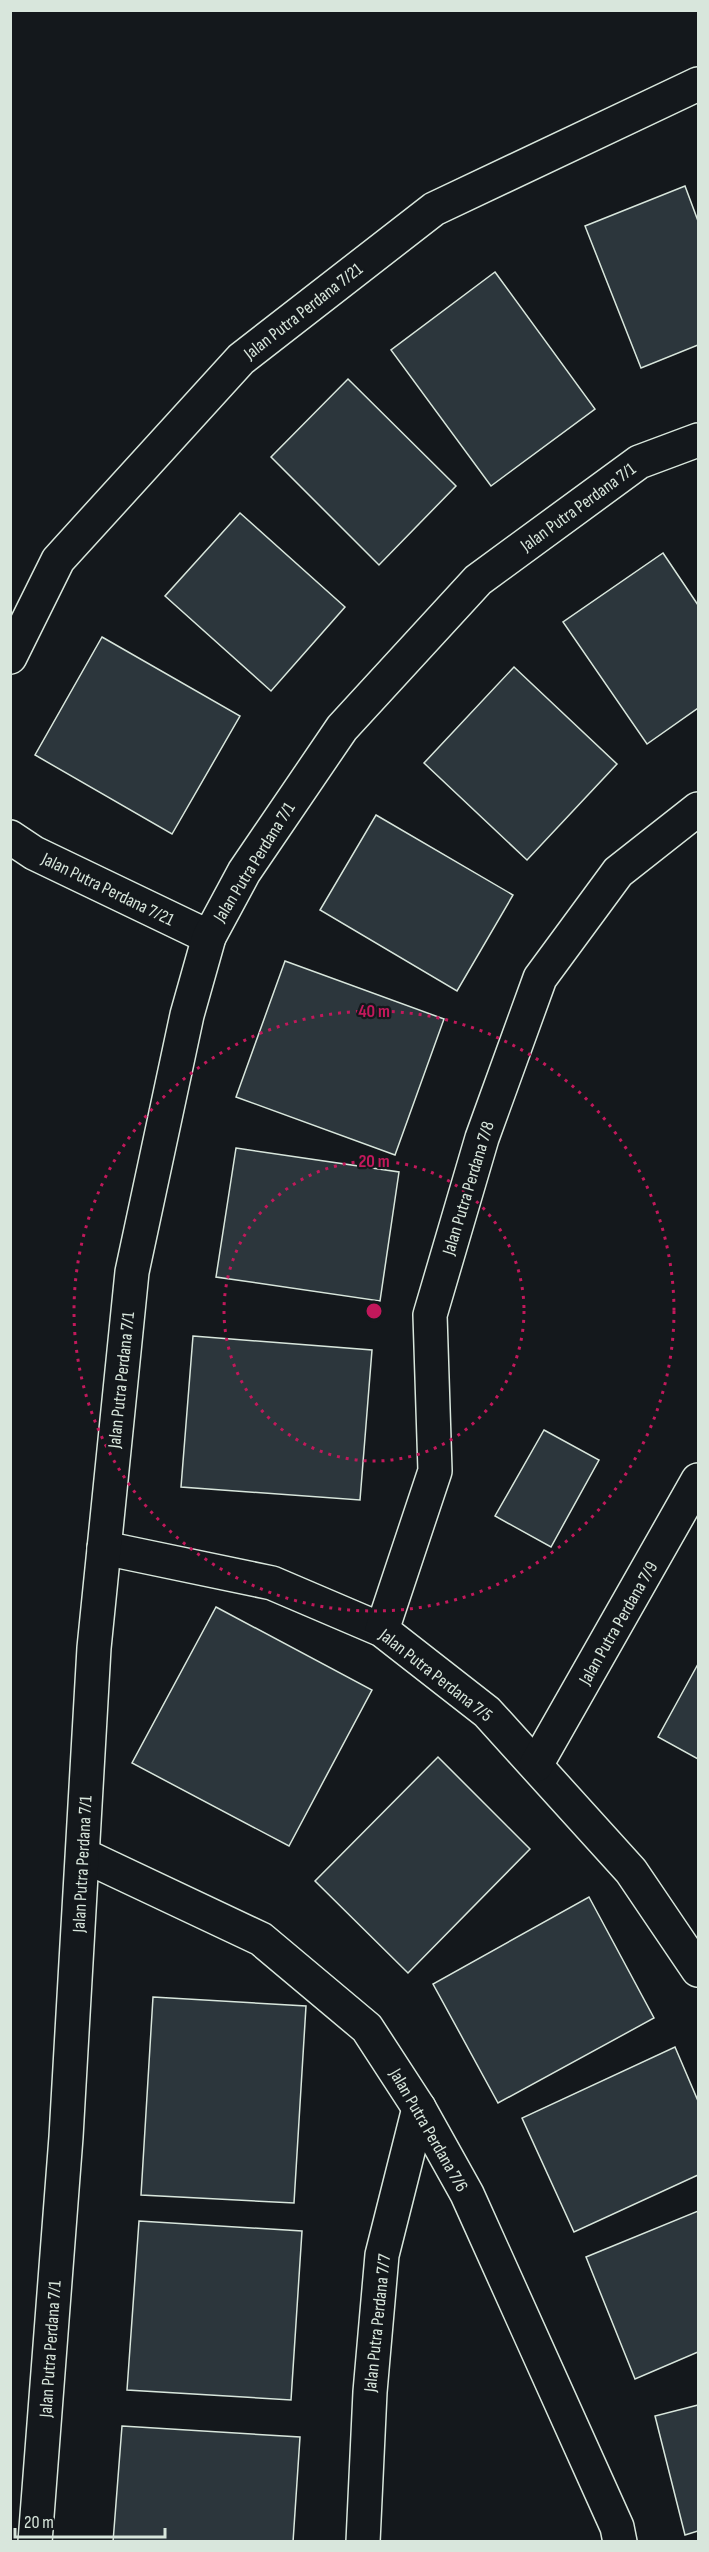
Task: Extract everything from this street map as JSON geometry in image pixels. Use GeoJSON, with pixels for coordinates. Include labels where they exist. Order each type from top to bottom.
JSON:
{"type":"FeatureCollection","features":[{"type":"Feature","properties":{"kind":"street","name":"Jalan Putra Perdana 7/21"},"geometry":{"type":"LineString","coordinates":[[10,657],[58,560],[241,359],[434,209],[699,84]]}},
{"type":"Feature","properties":{"kind":"street","name":"Jalan Putra Perdana 7/1"},"geometry":{"type":"LineString","coordinates":[[35,2541],[66,2137],[94,1648],[132,1272],[187,1015],[208,937],[244,872],[342,728],[478,580],[639,462],[699,440]]}},
{"type":"Feature","properties":{"kind":"street","name":"Jalan Putra Perdana 7/8"},"geometry":{"type":"LineString","coordinates":[[382,1630],[435,1471],[430,1315],[482,1138],[540,978],[618,872],[699,809]]}},
{"type":"Feature","properties":{"kind":"street","name":"Jalan Putra Perdana 7/21"},"geometry":{"type":"LineString","coordinates":[[10,837],[34,853],[208,937]]}},
{"type":"Feature","properties":{"kind":"street","name":"Jalan Putra Perdana 7/9"},"geometry":{"type":"LineString","coordinates":[[536,1765],[699,1480]]}},
{"type":"Feature","properties":{"kind":"street","name":"Jalan Putra Perdana 7/5"},"geometry":{"type":"LineString","coordinates":[[104,1548],[272,1583],[382,1630],[487,1712],[631,1871],[699,1970]]}},
{"type":"Feature","properties":{"kind":"street","name":"Jalan Putra Perdana 7/6"},"geometry":{"type":"LineString","coordinates":[[83,1855],[261,1940],[367,2028],[419,2108],[467,2194],[617,2527],[620,2541]]}},
{"type":"Feature","properties":{"kind":"street","name":"Jalan Putra Perdana 7/7"},"geometry":{"type":"LineString","coordinates":[[363,2541],[370,2392],[382,2255],[419,2108]]}},
{"type":"Feature","properties":{"kind":"building"},"geometry":{"type":"Polygon","coordinates":[[[685,186],[698,221],[698,345],[641,368],[585,226],[685,186]]]}},
{"type":"Feature","properties":{"kind":"building"},"geometry":{"type":"Polygon","coordinates":[[[495,272],[595,409],[491,486],[391,350],[495,272]]]}},
{"type":"Feature","properties":{"kind":"building"},"geometry":{"type":"Polygon","coordinates":[[[348,379],[456,486],[379,565],[271,457],[348,379]]]}},
{"type":"Feature","properties":{"kind":"building"},"geometry":{"type":"Polygon","coordinates":[[[240,513],[345,607],[271,691],[165,596],[240,513]]]}},
{"type":"Feature","properties":{"kind":"building"},"geometry":{"type":"Polygon","coordinates":[[[663,553],[698,605],[698,708],[647,744],[563,622],[663,553]]]}},
{"type":"Feature","properties":{"kind":"building"},"geometry":{"type":"Polygon","coordinates":[[[102,637],[240,716],[172,834],[35,755],[102,637]]]}},
{"type":"Feature","properties":{"kind":"building"},"geometry":{"type":"Polygon","coordinates":[[[514,667],[617,764],[527,860],[424,763],[514,667]]]}},
{"type":"Feature","properties":{"kind":"building"},"geometry":{"type":"Polygon","coordinates":[[[376,815],[513,895],[457,991],[320,910],[376,815]]]}},
{"type":"Feature","properties":{"kind":"building"},"geometry":{"type":"Polygon","coordinates":[[[285,961],[444,1019],[395,1155],[236,1097],[285,961]]]}},
{"type":"Feature","properties":{"kind":"building"},"geometry":{"type":"Polygon","coordinates":[[[236,1148],[399,1172],[380,1301],[216,1277],[236,1148]]]}},
{"type":"Feature","properties":{"kind":"building"},"geometry":{"type":"Polygon","coordinates":[[[193,1336],[372,1350],[360,1500],[181,1487],[193,1336]]]}},
{"type":"Feature","properties":{"kind":"building"},"geometry":{"type":"Polygon","coordinates":[[[544,1430],[599,1460],[551,1547],[495,1516],[544,1430]]]}},
{"type":"Feature","properties":{"kind":"building"},"geometry":{"type":"Polygon","coordinates":[[[216,1607],[372,1690],[289,1846],[132,1763],[216,1607]]]}},
{"type":"Feature","properties":{"kind":"building"},"geometry":{"type":"Polygon","coordinates":[[[698,1664],[698,1759],[658,1737],[698,1664]]]}},
{"type":"Feature","properties":{"kind":"building"},"geometry":{"type":"Polygon","coordinates":[[[438,1757],[530,1849],[408,1973],[315,1881],[438,1757]]]}},
{"type":"Feature","properties":{"kind":"building"},"geometry":{"type":"Polygon","coordinates":[[[589,1897],[654,2018],[498,2103],[433,1984],[589,1897]]]}},
{"type":"Feature","properties":{"kind":"building"},"geometry":{"type":"Polygon","coordinates":[[[153,1997],[306,2006],[294,2203],[141,2195],[153,1997]]]}},
{"type":"Feature","properties":{"kind":"building"},"geometry":{"type":"Polygon","coordinates":[[[675,2047],[698,2101],[698,2175],[574,2232],[522,2118],[675,2047]]]}},
{"type":"Feature","properties":{"kind":"building"},"geometry":{"type":"Polygon","coordinates":[[[698,2211],[698,2352],[635,2379],[586,2257],[698,2211]]]}},
{"type":"Feature","properties":{"kind":"building"},"geometry":{"type":"Polygon","coordinates":[[[139,2221],[302,2231],[291,2400],[127,2390],[139,2221]]]}},
{"type":"Feature","properties":{"kind":"building"},"geometry":{"type":"Polygon","coordinates":[[[698,2405],[698,2531],[685,2535],[655,2416],[698,2405]]]}},
{"type":"Feature","properties":{"kind":"building"},"geometry":{"type":"Polygon","coordinates":[[[122,2426],[300,2437],[293,2542],[113,2542],[122,2426]]]}}]}
